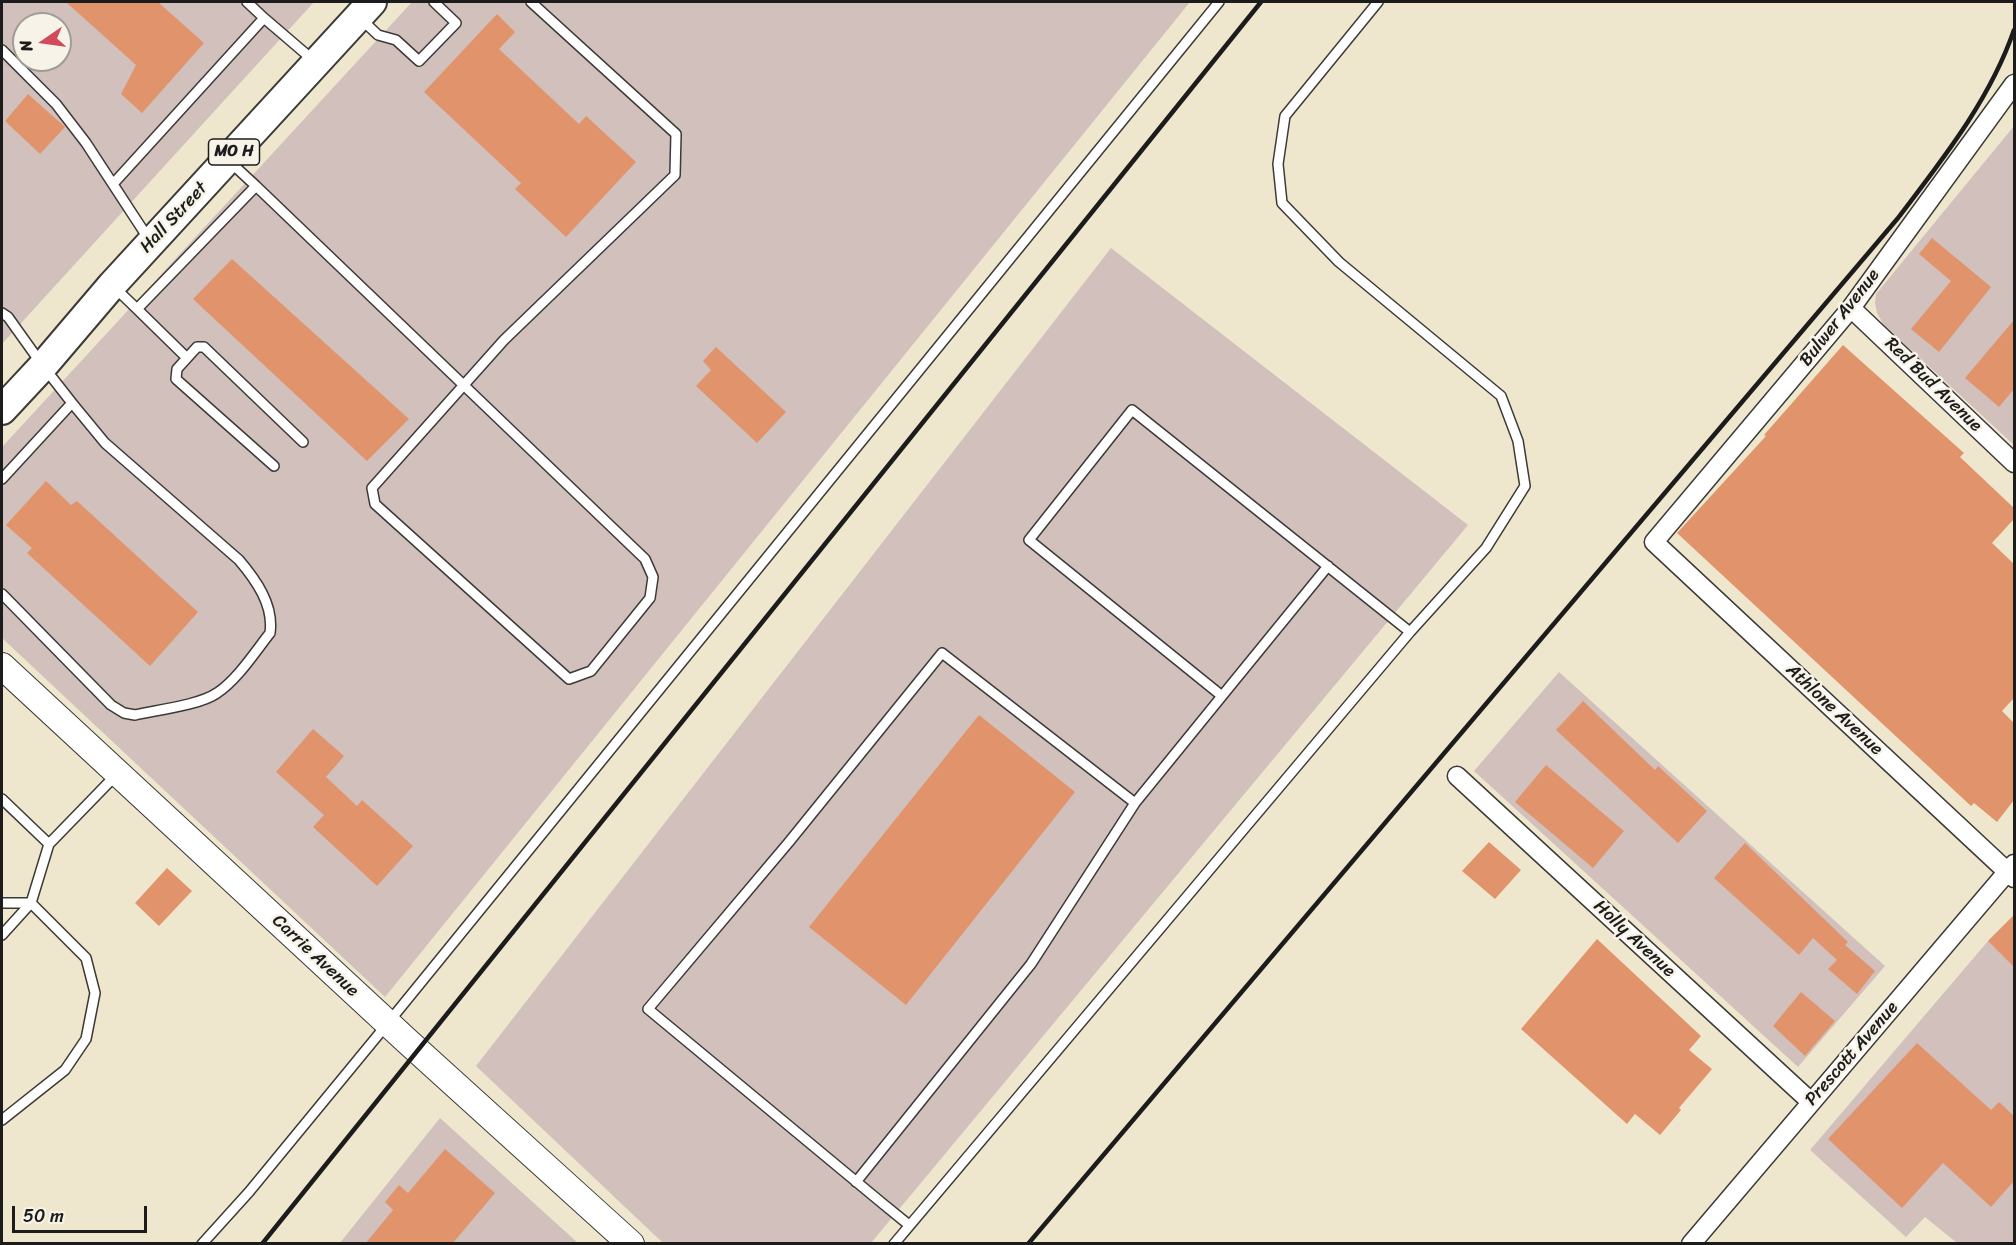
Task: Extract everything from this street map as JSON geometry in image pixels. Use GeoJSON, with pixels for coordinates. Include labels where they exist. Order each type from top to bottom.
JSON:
{"type":"FeatureCollection","features":[{"type":"Feature","properties":{"kind":"main road","name":"Hall Street"},"geometry":{"type":"LineString","coordinates":[[2,410],[112,285],[365,9]]}},
{"type":"Feature","properties":{"kind":"street","name":"Bulwer Avenue"},"geometry":{"type":"LineString","coordinates":[[1654,542],[1851,308],[2014,84]]}},
{"type":"Feature","properties":{"kind":"street","name":"Red Bud Avenue"},"geometry":{"type":"LineString","coordinates":[[1851,308],[2014,463]]}},
{"type":"Feature","properties":{"kind":"street","name":"Athlone Avenue"},"geometry":{"type":"LineString","coordinates":[[1654,542],[2012,872]]}},
{"type":"Feature","properties":{"kind":"street","name":"Carrie Avenue"},"geometry":{"type":"LineString","coordinates":[[2,666],[631,1244]]}},
{"type":"Feature","properties":{"kind":"street","name":"Holly Avenue"},"geometry":{"type":"LineString","coordinates":[[1457,776],[1811,1102]]}},
{"type":"Feature","properties":{"kind":"street","name":"Prescott Avenue"},"geometry":{"type":"LineString","coordinates":[[1691,1244],[1811,1102],[2012,872]]}},
{"type":"Feature","properties":{"kind":"lane"},"geometry":{"type":"LineString","coordinates":[[247,2],[315,62]]}},
{"type":"Feature","properties":{"kind":"lane"},"geometry":{"type":"LineString","coordinates":[[365,9],[378,35],[396,40],[419,61],[456,23],[434,2]]}},
{"type":"Feature","properties":{"kind":"lane"},"geometry":{"type":"LineString","coordinates":[[228,159],[463,384],[645,559],[653,577],[650,598],[591,671],[569,680],[375,504],[372,488],[463,384],[504,340],[675,175],[676,134],[531,2]]}},
{"type":"Feature","properties":{"kind":"lane"},"geometry":{"type":"LineString","coordinates":[[202,1244],[249,1192],[388,1023],[1219,2]]}},
{"type":"Feature","properties":{"kind":"lane"},"geometry":{"type":"LineString","coordinates":[[894,1244],[1410,632],[1486,548],[1525,486],[1518,441],[1501,396],[1338,262],[1282,202],[1278,164],[1285,117],[1378,2]]}},
{"type":"Feature","properties":{"kind":"lane"},"geometry":{"type":"LineString","coordinates":[[113,184],[264,18]]}},
{"type":"Feature","properties":{"kind":"lane"},"geometry":{"type":"LineString","coordinates":[[2,50],[56,104],[86,143],[151,243]]}},
{"type":"Feature","properties":{"kind":"lane"},"geometry":{"type":"LineString","coordinates":[[137,309],[256,186]]}},
{"type":"Feature","properties":{"kind":"lane"},"geometry":{"type":"LineString","coordinates":[[112,285],[187,358]]}},
{"type":"Feature","properties":{"kind":"lane"},"geometry":{"type":"LineString","coordinates":[[2,313],[8,317],[43,366],[105,443],[239,560],[265,599],[271,624],[270,633],[229,683],[217,693],[206,699],[135,715],[123,713],[111,705],[2,594]]}},
{"type":"Feature","properties":{"kind":"lane"},"geometry":{"type":"LineString","coordinates":[[274,466],[176,379],[177,369],[197,347],[204,347],[303,441]]}},
{"type":"Feature","properties":{"kind":"lane"},"geometry":{"type":"LineString","coordinates":[[2,479],[72,403]]}},
{"type":"Feature","properties":{"kind":"lane"},"geometry":{"type":"LineString","coordinates":[[1222,696],[1029,540],[1132,410],[1410,632]]}},
{"type":"Feature","properties":{"kind":"lane"},"geometry":{"type":"LineString","coordinates":[[856,1182],[1031,964],[1135,803],[1328,567]]}},
{"type":"Feature","properties":{"kind":"lane"},"geometry":{"type":"LineString","coordinates":[[909,1225],[648,1009],[789,842],[942,653],[1135,803]]}},
{"type":"Feature","properties":{"kind":"lane"},"geometry":{"type":"LineString","coordinates":[[2,935],[31,903],[49,844],[118,774]]}},
{"type":"Feature","properties":{"kind":"lane"},"geometry":{"type":"LineString","coordinates":[[2,799],[49,844]]}},
{"type":"Feature","properties":{"kind":"lane"},"geometry":{"type":"LineString","coordinates":[[2,903],[31,903],[86,958],[95,993],[86,1038],[64,1070],[2,1120]]}},
{"type":"Feature","properties":{"kind":"shaded area"},"geometry":{"type":"Polygon","coordinates":[[[2,2],[314,2],[2,344],[2,2]]]}},
{"type":"Feature","properties":{"kind":"shaded area"},"geometry":{"type":"Polygon","coordinates":[[[412,2],[1190,2],[385,997],[2,638],[2,447],[412,2]]]}},
{"type":"Feature","properties":{"kind":"shaded area"},"geometry":{"type":"Polygon","coordinates":[[[2014,126],[2014,445],[1883,324],[1875,303],[1876,294],[2014,126]]]}},
{"type":"Feature","properties":{"kind":"shaded area"},"geometry":{"type":"Polygon","coordinates":[[[1111,248],[1468,525],[871,1243],[663,1243],[476,1066],[1111,248]]]}},
{"type":"Feature","properties":{"kind":"shaded area"},"geometry":{"type":"Polygon","coordinates":[[[1559,672],[1885,966],[1798,1067],[1474,771],[1559,672]]]}},
{"type":"Feature","properties":{"kind":"shaded area"},"geometry":{"type":"Polygon","coordinates":[[[2013,916],[2014,1243],[1957,1243],[1925,1217],[1906,1237],[1810,1150],[1988,941],[2013,916]]]}},
{"type":"Feature","properties":{"kind":"shaded area"},"geometry":{"type":"Polygon","coordinates":[[[440,1118],[578,1243],[339,1244],[440,1118]]]}},
{"type":"Feature","properties":{"kind":"building"},"geometry":{"type":"Polygon","coordinates":[[[66,2],[158,2],[204,43],[142,113],[121,94],[136,65],[66,2]]]}},
{"type":"Feature","properties":{"kind":"building"},"geometry":{"type":"Polygon","coordinates":[[[497,14],[515,32],[499,49],[579,124],[586,116],[636,162],[566,237],[515,189],[521,183],[424,92],[497,14]]]}},
{"type":"Feature","properties":{"kind":"building"},"geometry":{"type":"Polygon","coordinates":[[[28,94],[65,127],[40,154],[5,121],[28,94]]]}},
{"type":"Feature","properties":{"kind":"building"},"geometry":{"type":"Polygon","coordinates":[[[1932,238],[1991,287],[1939,352],[1911,329],[1951,281],[1919,254],[1932,238]]]}},
{"type":"Feature","properties":{"kind":"building"},"geometry":{"type":"Polygon","coordinates":[[[232,259],[409,419],[367,461],[193,299],[232,259]]]}},
{"type":"Feature","properties":{"kind":"building"},"geometry":{"type":"Polygon","coordinates":[[[2014,320],[2014,389],[1999,407],[1965,378],[2014,320]]]}},
{"type":"Feature","properties":{"kind":"building"},"geometry":{"type":"Polygon","coordinates":[[[1843,345],[1964,453],[1960,457],[2014,508],[2014,519],[1992,543],[2014,564],[2014,698],[2002,711],[2014,723],[2014,800],[1997,822],[1974,803],[1971,806],[1677,533],[1766,436],[1764,435],[1843,345]]]}},
{"type":"Feature","properties":{"kind":"building"},"geometry":{"type":"Polygon","coordinates":[[[716,347],[786,412],[757,443],[696,386],[711,370],[703,361],[716,347]]]}},
{"type":"Feature","properties":{"kind":"building"},"geometry":{"type":"Polygon","coordinates":[[[46,481],[71,505],[77,501],[198,612],[150,666],[27,553],[32,548],[6,525],[46,481]]]}},
{"type":"Feature","properties":{"kind":"building"},"geometry":{"type":"Polygon","coordinates":[[[1583,701],[1655,770],[1658,766],[1707,811],[1678,843],[1556,730],[1583,701]]]}},
{"type":"Feature","properties":{"kind":"building"},"geometry":{"type":"Polygon","coordinates":[[[979,715],[1075,792],[906,1005],[809,927],[979,715]]]}},
{"type":"Feature","properties":{"kind":"building"},"geometry":{"type":"Polygon","coordinates":[[[313,729],[344,756],[326,777],[357,806],[362,800],[413,846],[377,886],[313,827],[324,815],[276,772],[313,729]]]}},
{"type":"Feature","properties":{"kind":"building"},"geometry":{"type":"Polygon","coordinates":[[[1546,765],[1624,831],[1593,868],[1515,802],[1546,765]]]}},
{"type":"Feature","properties":{"kind":"building"},"geometry":{"type":"Polygon","coordinates":[[[1489,842],[1521,870],[1495,899],[1462,871],[1489,842]]]}},
{"type":"Feature","properties":{"kind":"building"},"geometry":{"type":"Polygon","coordinates":[[[1745,843],[1848,942],[1845,945],[1875,971],[1857,994],[1828,969],[1837,960],[1813,938],[1799,955],[1714,878],[1745,843]]]}},
{"type":"Feature","properties":{"kind":"building"},"geometry":{"type":"Polygon","coordinates":[[[167,868],[192,891],[159,926],[135,903],[167,868]]]}},
{"type":"Feature","properties":{"kind":"building"},"geometry":{"type":"Polygon","coordinates":[[[2014,915],[2014,967],[1988,941],[2014,915]]]}},
{"type":"Feature","properties":{"kind":"building"},"geometry":{"type":"Polygon","coordinates":[[[1597,939],[1701,1036],[1689,1050],[1712,1069],[1660,1135],[1635,1114],[1627,1124],[1521,1029],[1597,939]]]}},
{"type":"Feature","properties":{"kind":"building"},"geometry":{"type":"Polygon","coordinates":[[[1801,992],[1835,1021],[1805,1056],[1773,1026],[1801,992]]]}},
{"type":"Feature","properties":{"kind":"building"},"geometry":{"type":"Polygon","coordinates":[[[1917,1043],[1991,1110],[1999,1102],[2014,1116],[2014,1181],[1991,1207],[1943,1163],[1902,1208],[1828,1139],[1917,1043]]]}},
{"type":"Feature","properties":{"kind":"building"},"geometry":{"type":"Polygon","coordinates":[[[445,1149],[495,1193],[452,1244],[365,1244],[393,1210],[385,1202],[399,1185],[408,1193],[445,1149]]]}},
{"type":"Feature","properties":{"kind":"railway"},"geometry":{"type":"LineString","coordinates":[[262,1244],[1261,2]]}},
{"type":"Feature","properties":{"kind":"railway"},"geometry":{"type":"LineString","coordinates":[[1028,1244],[1898,218],[1948,151],[1978,105],[1992,81],[2014,30]]}}]}
